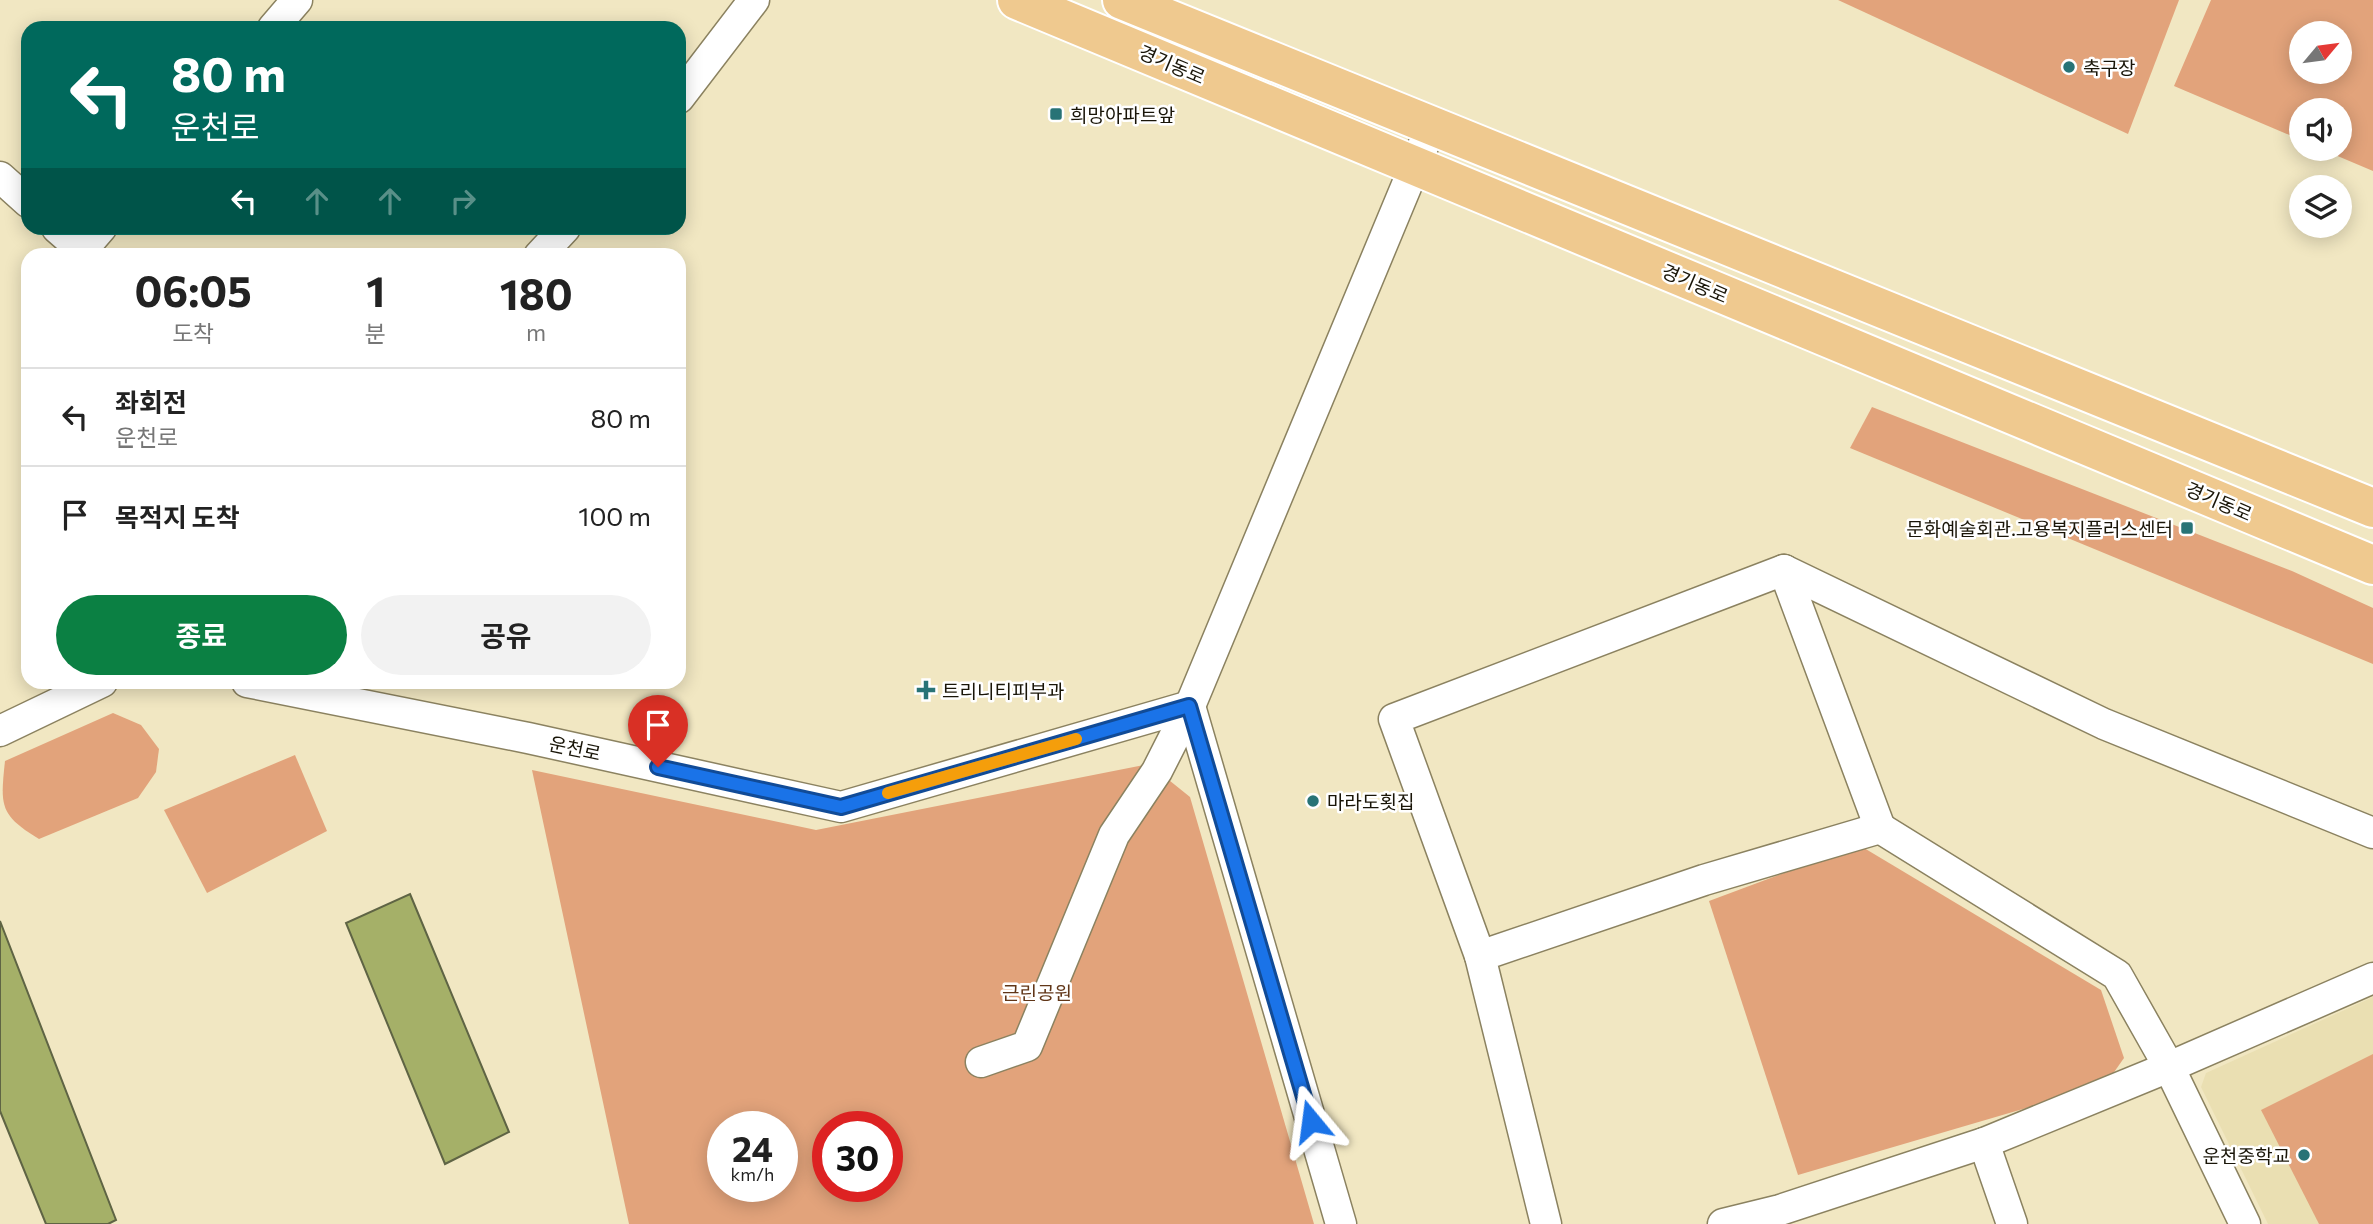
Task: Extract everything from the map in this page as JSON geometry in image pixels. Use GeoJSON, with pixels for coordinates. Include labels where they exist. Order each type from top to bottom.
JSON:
{"type":"FeatureCollection","features":[{"type":"Feature","properties":{"kind":"main road","name":"경기동로"},"geometry":{"type":"LineString","coordinates":[[1017,0],[2373,565]]}},
{"type":"Feature","properties":{"kind":"main road","name":"경기동로"},"geometry":{"type":"LineString","coordinates":[[1122,0],[2373,508]]}},
{"type":"Feature","properties":{"kind":"street"},"geometry":{"type":"LineString","coordinates":[[279,21],[297,0]]}},
{"type":"Feature","properties":{"kind":"street"},"geometry":{"type":"LineString","coordinates":[[686,89],[754,0]]}},
{"type":"Feature","properties":{"kind":"street"},"geometry":{"type":"LineString","coordinates":[[981,1062],[1027,1046],[1114,835],[1157,771],[1189,706],[1431,127]]}},
{"type":"Feature","properties":{"kind":"street"},"geometry":{"type":"LineString","coordinates":[[0,177],[21,196]]}},
{"type":"Feature","properties":{"kind":"street"},"geometry":{"type":"LineString","coordinates":[[72,235],[91,244]]}},
{"type":"Feature","properties":{"kind":"street"},"geometry":{"type":"LineString","coordinates":[[1784,570],[1880,828],[2118,975],[2169,1067],[2245,1224]]}},
{"type":"Feature","properties":{"kind":"street"},"geometry":{"type":"LineString","coordinates":[[1546,1224],[1480,956],[1394,719],[1784,570],[2104,724],[2373,833]]}},
{"type":"Feature","properties":{"kind":"street"},"geometry":{"type":"LineString","coordinates":[[0,731],[87,689]]}},
{"type":"Feature","properties":{"kind":"street","name":"운천로"},"geometry":{"type":"LineString","coordinates":[[282,689],[528,738],[841,807],[1189,706]]}},
{"type":"Feature","properties":{"kind":"street"},"geometry":{"type":"LineString","coordinates":[[1189,706],[1341,1224]]}},
{"type":"Feature","properties":{"kind":"street"},"geometry":{"type":"LineString","coordinates":[[1480,956],[1704,880],[1880,828]]}},
{"type":"Feature","properties":{"kind":"street"},"geometry":{"type":"LineString","coordinates":[[1723,1224],[1782,1217],[1984,1143],[2169,1067],[2373,978]]}},
{"type":"Feature","properties":{"kind":"street"},"geometry":{"type":"LineString","coordinates":[[1984,1143],[2012,1224]]}},
{"type":"Feature","properties":{"kind":"shaded area","name":"운천중학교"},"geometry":{"type":"Polygon","coordinates":[[[2373,997],[2373,1224],[2268,1224],[2201,1087],[2206,1073],[2373,997]]]}},
{"type":"Feature","properties":{"kind":"green space","name":"축구장"},"geometry":{"type":"Polygon","coordinates":[[[1838,0],[2179,0],[2128,134],[1838,0]]]}},
{"type":"Feature","properties":{"kind":"green space"},"geometry":{"type":"Polygon","coordinates":[[[2211,0],[2373,0],[2373,171],[2349,161],[2352,161],[2352,98],[2289,98],[2289,135],[2174,86],[2211,0]]]}},
{"type":"Feature","properties":{"kind":"green space"},"geometry":{"type":"Polygon","coordinates":[[[1872,407],[2292,571],[2373,608],[2373,664],[1850,448],[1872,407]]]}},
{"type":"Feature","properties":{"kind":"green space"},"geometry":{"type":"Polygon","coordinates":[[[113,713],[141,725],[159,749],[156,772],[138,798],[39,839],[26,831],[10,816],[3,800],[5,761],[113,713]]]}},
{"type":"Feature","properties":{"kind":"green space"},"geometry":{"type":"Polygon","coordinates":[[[295,755],[327,831],[207,893],[164,810],[295,755]]]}},
{"type":"Feature","properties":{"kind":"green space","name":"근린공원"},"geometry":{"type":"Polygon","coordinates":[[[1149,764],[1190,797],[1314,1224],[629,1224],[532,770],[816,830],[1149,764]]]}},
{"type":"Feature","properties":{"kind":"green space"},"geometry":{"type":"Polygon","coordinates":[[[1859,845],[2101,990],[2124,1058],[2105,1085],[1798,1175],[1709,901],[1859,845]]]}},
{"type":"Feature","properties":{"kind":"green space"},"geometry":{"type":"Polygon","coordinates":[[[2373,1054],[2373,1224],[2319,1224],[2261,1110],[2373,1054]]]}},
{"type":"Feature","properties":{"kind":"building"},"geometry":{"type":"Polygon","coordinates":[[[410,894],[509,1132],[445,1164],[346,923],[410,894]]]}},
{"type":"Feature","properties":{"kind":"building"},"geometry":{"type":"Polygon","coordinates":[[[0,921],[116,1220],[108,1224],[46,1224],[0,1111],[0,921]]]}},
{"type":"Feature","properties":{"kind":"slow traffic"},"geometry":{"type":"LineString","coordinates":[[888,793],[1076,739]]}},
{"type":"Feature","properties":{"kind":"place","name":"축구장"},"geometry":{"type":"Point","coordinates":[2069,67]}},
{"type":"Feature","properties":{"kind":"place","name":"희망아파트앞"},"geometry":{"type":"Point","coordinates":[1056,114]}},
{"type":"Feature","properties":{"kind":"place","name":"문화예술회관.고용복지플러스센터"},"geometry":{"type":"Point","coordinates":[2187,528]}},
{"type":"Feature","properties":{"kind":"place","name":"트리니티피부과"},"geometry":{"type":"Point","coordinates":[926,690]}},
{"type":"Feature","properties":{"kind":"place","name":"마라도횟집"},"geometry":{"type":"Point","coordinates":[1313,801]}},
{"type":"Feature","properties":{"kind":"place","name":"운천중학교"},"geometry":{"type":"Point","coordinates":[2304,1155]}},
{"type":"Feature","properties":{"kind":"route"},"geometry":{"type":"LineString","coordinates":[[658,767],[841,807],[1189,706],[1311,1121]]}}]}
